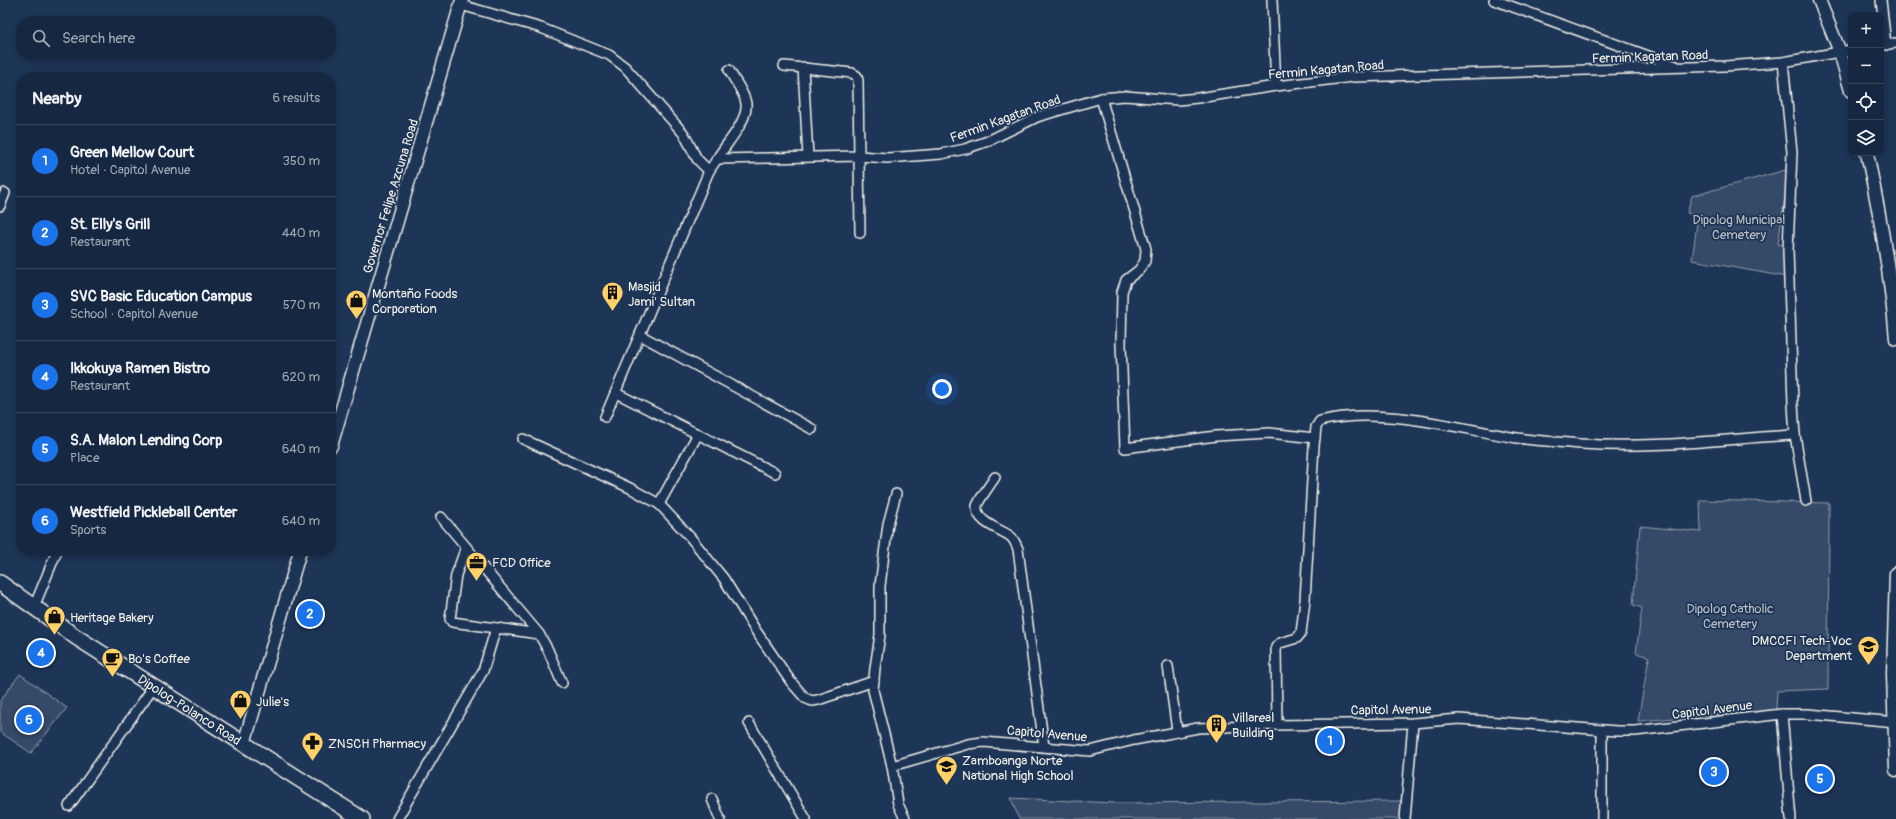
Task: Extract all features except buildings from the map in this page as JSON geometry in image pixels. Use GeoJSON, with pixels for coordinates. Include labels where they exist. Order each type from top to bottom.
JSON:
{"type":"FeatureCollection","features":[{"type":"Feature","properties":{"kind":"highway","name":"Dipolog-Polanco Road"},"geometry":{"type":"LineString","coordinates":[[0,584],[76,637],[362,819]]}},
{"type":"Feature","properties":{"kind":"street"},"geometry":{"type":"LineString","coordinates":[[1272,0],[1276,86]]}},
{"type":"Feature","properties":{"kind":"street"},"geometry":{"type":"LineString","coordinates":[[1494,0],[1625,46],[1681,68]]}},
{"type":"Feature","properties":{"kind":"street"},"geometry":{"type":"LineString","coordinates":[[1819,0],[1845,51],[1850,84]]}},
{"type":"Feature","properties":{"kind":"street"},"geometry":{"type":"LineString","coordinates":[[1882,0],[1882,12]]}},
{"type":"Feature","properties":{"kind":"street"},"geometry":{"type":"LineString","coordinates":[[462,2],[541,28],[609,54],[625,67],[684,134],[697,159],[709,171]]}},
{"type":"Feature","properties":{"kind":"street","name":"Governor Felipe Azcuna Road"},"geometry":{"type":"LineString","coordinates":[[336,429],[462,2]]}},
{"type":"Feature","properties":{"kind":"street"},"geometry":{"type":"LineString","coordinates":[[1884,45],[1896,43]]}},
{"type":"Feature","properties":{"kind":"street","name":"Fermin Kagatan Road"},"geometry":{"type":"LineString","coordinates":[[717,159],[941,154],[966,149],[1037,118],[1101,98],[1125,96],[1178,100],[1353,77],[1681,68],[1782,62],[1845,51]]}},
{"type":"Feature","properties":{"kind":"street"},"geometry":{"type":"LineString","coordinates":[[1782,62],[1792,152],[1788,250],[1795,435],[1806,501]]}},
{"type":"Feature","properties":{"kind":"street"},"geometry":{"type":"LineString","coordinates":[[784,66],[852,73],[856,76],[858,81],[860,233]]}},
{"type":"Feature","properties":{"kind":"street"},"geometry":{"type":"LineString","coordinates":[[803,67],[808,157]]}},
{"type":"Feature","properties":{"kind":"street"},"geometry":{"type":"LineString","coordinates":[[605,417],[709,171],[743,121],[747,111],[746,102],[729,70]]}},
{"type":"Feature","properties":{"kind":"street"},"geometry":{"type":"LineString","coordinates":[[1101,98],[1146,249],[1145,261],[1139,270],[1126,280],[1122,292],[1121,344],[1125,448],[1216,436],[1269,433],[1315,438]]}},
{"type":"Feature","properties":{"kind":"street"},"geometry":{"type":"LineString","coordinates":[[1868,156],[1879,208],[1888,264],[1896,339]]}},
{"type":"Feature","properties":{"kind":"street"},"geometry":{"type":"LineString","coordinates":[[0,206],[5,193]]}},
{"type":"Feature","properties":{"kind":"street"},"geometry":{"type":"LineString","coordinates":[[640,335],[812,429]]}},
{"type":"Feature","properties":{"kind":"street"},"geometry":{"type":"LineString","coordinates":[[616,393],[775,473]]}},
{"type":"Feature","properties":{"kind":"street"},"geometry":{"type":"LineString","coordinates":[[1277,725],[1276,647],[1280,643],[1297,638],[1301,633],[1305,600],[1315,438],[1316,427],[1320,421],[1348,416],[1407,418],[1520,438],[1616,446],[1662,445],[1795,435]]}},
{"type":"Feature","properties":{"kind":"street"},"geometry":{"type":"LineString","coordinates":[[659,504],[698,434]]}},
{"type":"Feature","properties":{"kind":"street"},"geometry":{"type":"LineString","coordinates":[[523,439],[630,488],[659,504],[690,537],[724,579],[756,631],[791,682],[805,698],[812,701],[818,700],[874,681]]}},
{"type":"Feature","properties":{"kind":"street"},"geometry":{"type":"LineString","coordinates":[[995,477],[977,505],[978,512],[980,517],[988,523],[1011,536],[1018,549],[1044,747]]}},
{"type":"Feature","properties":{"kind":"street"},"geometry":{"type":"LineString","coordinates":[[896,494],[888,524],[880,586],[880,635],[874,681],[874,698],[892,766],[898,804],[904,819]]}},
{"type":"Feature","properties":{"kind":"street"},"geometry":{"type":"LineString","coordinates":[[441,517],[539,634],[548,650],[562,683]]}},
{"type":"Feature","properties":{"kind":"street"},"geometry":{"type":"LineString","coordinates":[[466,547],[456,575],[450,619],[452,622],[539,634]]}},
{"type":"Feature","properties":{"kind":"street"},"geometry":{"type":"LineString","coordinates":[[34,607],[55,556]]}},
{"type":"Feature","properties":{"kind":"street"},"geometry":{"type":"LineString","coordinates":[[244,744],[299,556]]}},
{"type":"Feature","properties":{"kind":"street"},"geometry":{"type":"LineString","coordinates":[[1896,573],[1893,634],[1896,770]]}},
{"type":"Feature","properties":{"kind":"street"},"geometry":{"type":"LineString","coordinates":[[397,819],[483,671],[496,628]]}},
{"type":"Feature","properties":{"kind":"street"},"geometry":{"type":"LineString","coordinates":[[1168,666],[1177,731]]}},
{"type":"Feature","properties":{"kind":"street"},"geometry":{"type":"LineString","coordinates":[[69,806],[154,686]]}},
{"type":"Feature","properties":{"kind":"street"},"geometry":{"type":"LineString","coordinates":[[1782,714],[1791,819]]}},
{"type":"Feature","properties":{"kind":"street","name":"Capitol Avenue"},"geometry":{"type":"LineString","coordinates":[[892,766],[968,744],[983,742],[1090,751],[1177,731],[1220,726],[1413,723],[1472,720],[1602,731],[1635,731],[1782,714],[1808,714],[1895,722]]}},
{"type":"Feature","properties":{"kind":"street"},"geometry":{"type":"LineString","coordinates":[[749,723],[806,819]]}},
{"type":"Feature","properties":{"kind":"street"},"geometry":{"type":"LineString","coordinates":[[1405,819],[1413,723]]}},
{"type":"Feature","properties":{"kind":"street"},"geometry":{"type":"LineString","coordinates":[[1602,731],[1602,819]]}},
{"type":"Feature","properties":{"kind":"street"},"geometry":{"type":"LineString","coordinates":[[712,799],[720,819]]}},
{"type":"Feature","properties":{"kind":"green space","name":"Dipolog Municipal Cemetery"},"geometry":{"type":"Polygon","coordinates":[[[1789,169],[1778,244],[1787,246],[1787,277],[1692,260],[1698,216],[1687,213],[1692,196],[1789,169]]]}},
{"type":"Feature","properties":{"kind":"green space","name":"Dipolog Catholic Cemetery"},"geometry":{"type":"Polygon","coordinates":[[[1700,500],[1829,503],[1828,689],[1777,691],[1776,710],[1638,721],[1649,657],[1636,653],[1642,608],[1633,605],[1640,526],[1701,532],[1700,500]]]}},
{"type":"Feature","properties":{"kind":"green space"},"geometry":{"type":"Polygon","coordinates":[[[20,674],[67,708],[31,753],[0,732],[0,701],[20,674]]]}},
{"type":"Feature","properties":{"kind":"green space"},"geometry":{"type":"Polygon","coordinates":[[[1011,798],[1113,803],[1401,801],[1400,819],[1019,819],[1011,798]]]}},
{"type":"Feature","properties":{"kind":"place","name":"Masjid Jami' Sultan"},"geometry":{"type":"Point","coordinates":[612,312]}},
{"type":"Feature","properties":{"kind":"place","name":"Montaño Foods Corporation"},"geometry":{"type":"Point","coordinates":[356,320]}},
{"type":"Feature","properties":{"kind":"place","name":"FCD Office"},"geometry":{"type":"Point","coordinates":[476,582]}},
{"type":"Feature","properties":{"kind":"place","name":"St. Elly's Grill"},"geometry":{"type":"Point","coordinates":[310,614]}},
{"type":"Feature","properties":{"kind":"place","name":"Heritage Bakery"},"geometry":{"type":"Point","coordinates":[55,636]}},
{"type":"Feature","properties":{"kind":"place","name":"Ikkokuya Ramen Bistro"},"geometry":{"type":"Point","coordinates":[41,653]}},
{"type":"Feature","properties":{"kind":"place","name":"DMCCFI Tech-Voc Department"},"geometry":{"type":"Point","coordinates":[1868,666]}},
{"type":"Feature","properties":{"kind":"place","name":"Bo's Coffee"},"geometry":{"type":"Point","coordinates":[112,678]}},
{"type":"Feature","properties":{"kind":"place","name":"Westfield Pickleball Center"},"geometry":{"type":"Point","coordinates":[29,720]}},
{"type":"Feature","properties":{"kind":"place","name":"Julie's"},"geometry":{"type":"Point","coordinates":[240,720]}},
{"type":"Feature","properties":{"kind":"place","name":"Green Mellow Court"},"geometry":{"type":"Point","coordinates":[1330,741]}},
{"type":"Feature","properties":{"kind":"place","name":"Villareal Building"},"geometry":{"type":"Point","coordinates":[1217,744]}},
{"type":"Feature","properties":{"kind":"place","name":"ZNSCH Pharmacy"},"geometry":{"type":"Point","coordinates":[312,762]}},
{"type":"Feature","properties":{"kind":"place","name":"SVC Basic Education Campus"},"geometry":{"type":"Point","coordinates":[1714,772]}},
{"type":"Feature","properties":{"kind":"place","name":"S.A. Malon Lending Corp"},"geometry":{"type":"Point","coordinates":[1820,779]}},
{"type":"Feature","properties":{"kind":"place","name":"Zamboanga Norte National High School"},"geometry":{"type":"Point","coordinates":[947,786]}}]}
